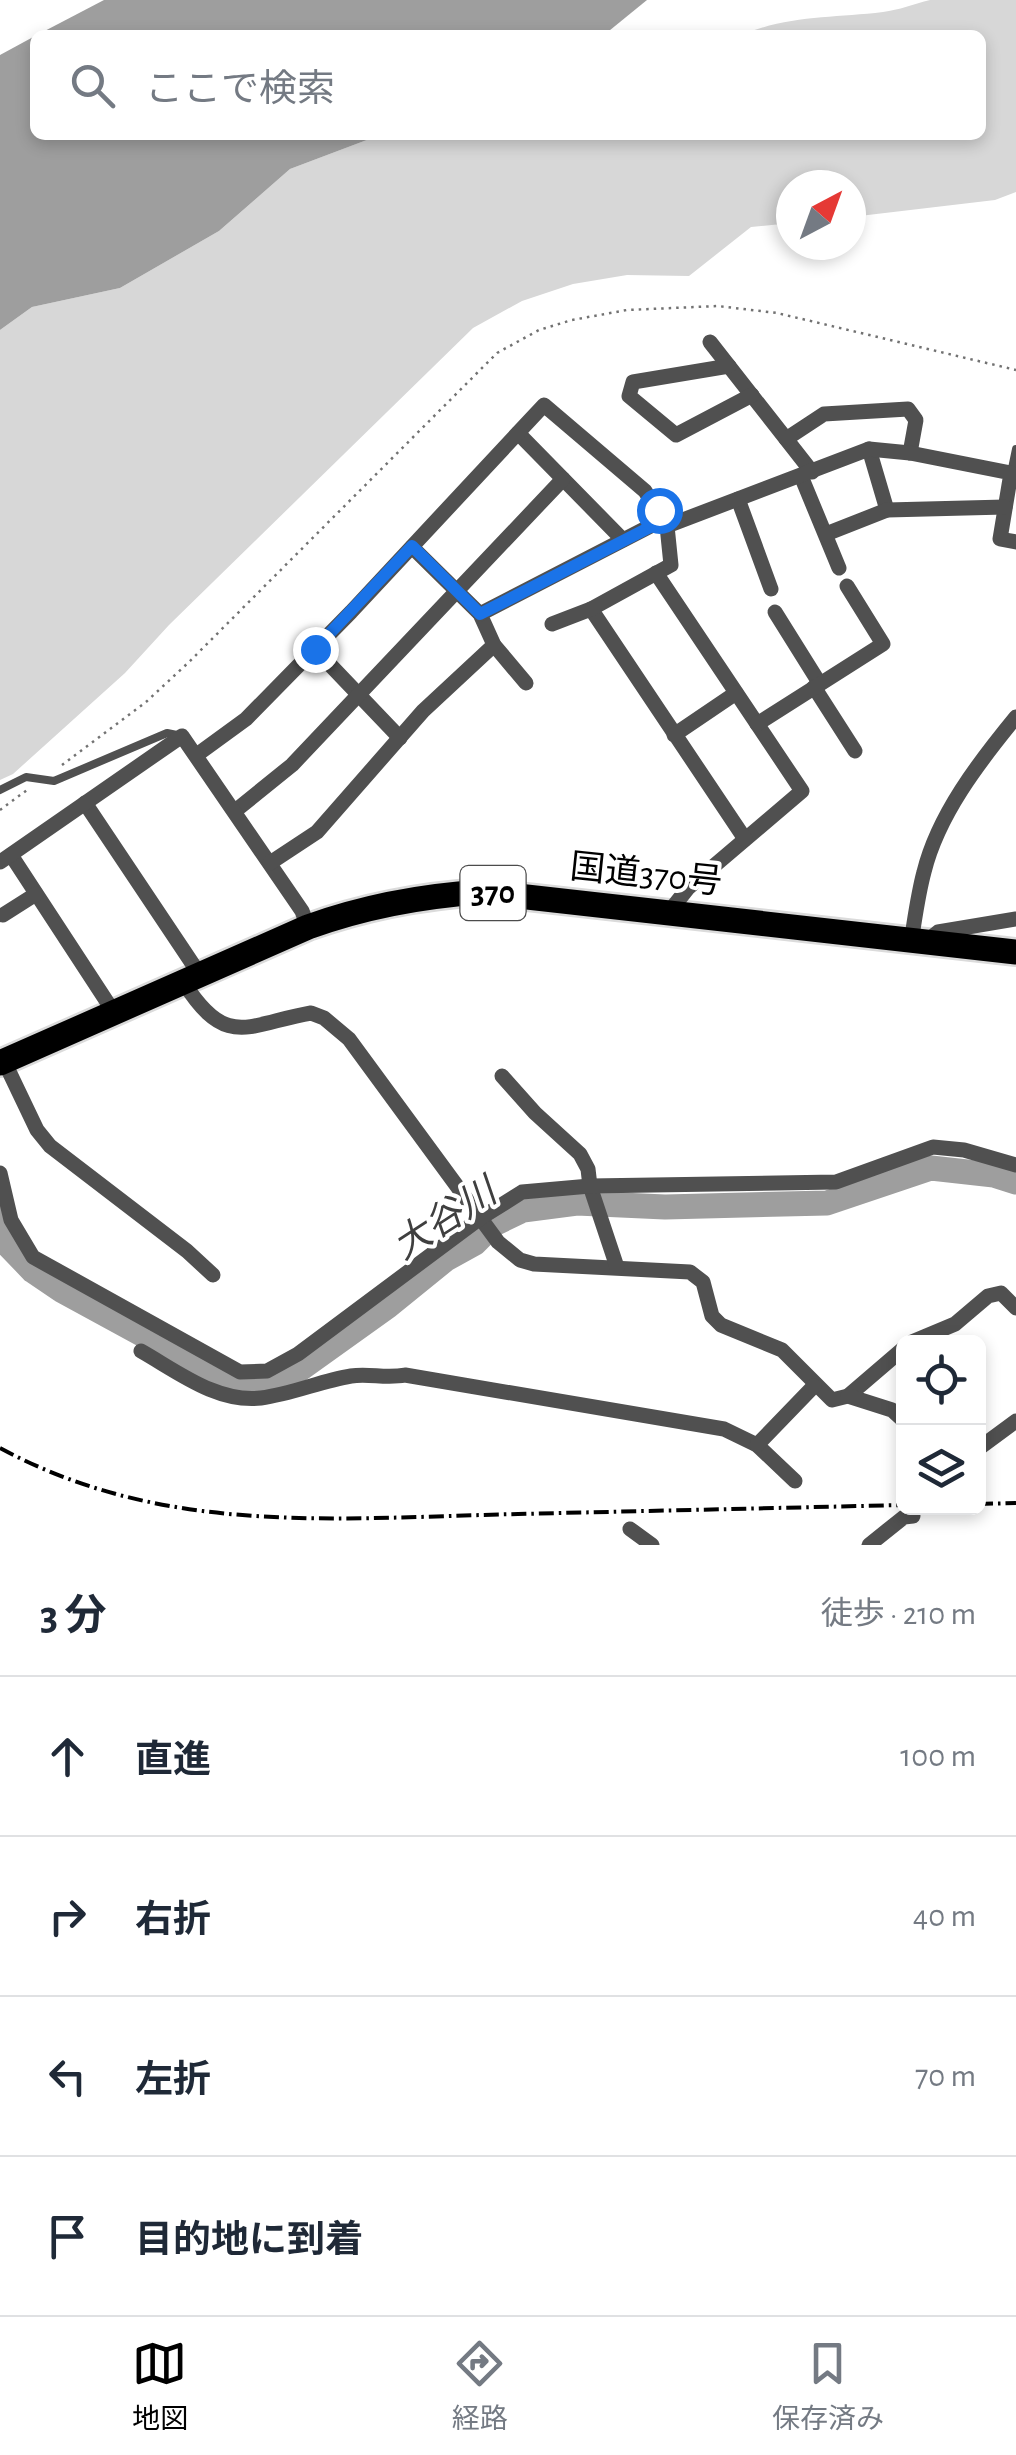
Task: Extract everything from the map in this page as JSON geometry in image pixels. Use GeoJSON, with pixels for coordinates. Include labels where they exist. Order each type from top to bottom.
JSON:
{"type":"FeatureCollection","features":[{"type":"Feature","properties":{"kind":"highway","name":"国道370号"},"geometry":{"type":"LineString","coordinates":[[2,1062],[308,927],[348,912],[422,896],[482,892],[1016,952]]}},
{"type":"Feature","properties":{"kind":"street"},"geometry":{"type":"LineString","coordinates":[[710,342],[786,439],[807,474],[840,568]]}},
{"type":"Feature","properties":{"kind":"street"},"geometry":{"type":"LineString","coordinates":[[729,366],[633,382],[629,396],[676,435],[752,395]]}},
{"type":"Feature","properties":{"kind":"street"},"geometry":{"type":"LineString","coordinates":[[198,754],[246,719],[544,404],[645,491],[666,523],[671,565],[591,609],[552,624]]}},
{"type":"Feature","properties":{"kind":"street"},"geometry":{"type":"LineString","coordinates":[[786,439],[824,414],[908,409],[916,420],[910,453]]}},
{"type":"Feature","properties":{"kind":"street"},"geometry":{"type":"LineString","coordinates":[[518,433],[623,540]]}},
{"type":"Feature","properties":{"kind":"street"},"geometry":{"type":"LineString","coordinates":[[869,449],[887,510]]}},
{"type":"Feature","properties":{"kind":"street"},"geometry":{"type":"LineString","coordinates":[[480,614],[623,540],[869,449],[1011,473],[1000,539],[1016,542]]}},
{"type":"Feature","properties":{"kind":"street"},"geometry":{"type":"LineString","coordinates":[[235,811],[292,766],[563,479]]}},
{"type":"Feature","properties":{"kind":"street"},"geometry":{"type":"LineString","coordinates":[[738,498],[771,589]]}},
{"type":"Feature","properties":{"kind":"street"},"geometry":{"type":"LineString","coordinates":[[826,534],[887,510],[1005,507]]}},
{"type":"Feature","properties":{"kind":"street"},"geometry":{"type":"LineString","coordinates":[[412,546],[480,614],[494,645],[526,683]]}},
{"type":"Feature","properties":{"kind":"street"},"geometry":{"type":"LineString","coordinates":[[656,573],[802,791],[688,888],[670,912]]}},
{"type":"Feature","properties":{"kind":"street"},"geometry":{"type":"LineString","coordinates":[[756,724],[884,644],[847,586]]}},
{"type":"Feature","properties":{"kind":"street"},"geometry":{"type":"LineString","coordinates":[[591,609],[746,839]]}},
{"type":"Feature","properties":{"kind":"street"},"geometry":{"type":"LineString","coordinates":[[775,612],[855,751]]}},
{"type":"Feature","properties":{"kind":"street"},"geometry":{"type":"LineString","coordinates":[[270,863],[317,832],[400,738],[494,645]]}},
{"type":"Feature","properties":{"kind":"street"},"geometry":{"type":"LineString","coordinates":[[315,649],[400,738]]}},
{"type":"Feature","properties":{"kind":"street"},"geometry":{"type":"LineString","coordinates":[[674,734],[736,692]]}},
{"type":"Feature","properties":{"kind":"street"},"geometry":{"type":"LineString","coordinates":[[918,942],[924,870],[939,830],[1016,717]]}},
{"type":"Feature","properties":{"kind":"street"},"geometry":{"type":"LineString","coordinates":[[822,736],[839,726]]}},
{"type":"Feature","properties":{"kind":"street"},"geometry":{"type":"LineString","coordinates":[[114,1014],[36,894],[5,858],[182,736],[270,863],[308,927]]}},
{"type":"Feature","properties":{"kind":"street"},"geometry":{"type":"LineString","coordinates":[[85,803],[192,979],[202,1007],[234,1029],[266,1026],[311,1013],[335,1026],[510,1254],[534,1264],[690,1272],[703,1282],[712,1316],[721,1325],[782,1350],[832,1400],[848,1396],[896,1355]]}},
{"type":"Feature","properties":{"kind":"street"},"geometry":{"type":"LineString","coordinates":[[3,915],[36,894]]}},
{"type":"Feature","properties":{"kind":"street"},"geometry":{"type":"LineString","coordinates":[[918,942],[938,932],[1016,918]]}},
{"type":"Feature","properties":{"kind":"street"},"geometry":{"type":"LineString","coordinates":[[2,1062],[37,1130],[50,1146],[213,1275]]}},
{"type":"Feature","properties":{"kind":"street"},"geometry":{"type":"LineString","coordinates":[[502,1076],[580,1154],[617,1267]]}},
{"type":"Feature","properties":{"kind":"street"},"geometry":{"type":"LineString","coordinates":[[0,1173],[11,1220],[33,1257],[240,1372],[267,1371],[298,1354],[484,1225],[522,1192],[590,1186],[836,1182],[934,1147],[964,1150],[1016,1166]]}},
{"type":"Feature","properties":{"kind":"street"},"geometry":{"type":"LineString","coordinates":[[929,1335],[955,1324],[988,1296],[1000,1293],[1016,1308]]}},
{"type":"Feature","properties":{"kind":"street"},"geometry":{"type":"LineString","coordinates":[[141,1350],[212,1392],[236,1398],[258,1399],[357,1375],[385,1379],[405,1376],[724,1429],[756,1445],[795,1481]]}},
{"type":"Feature","properties":{"kind":"street"},"geometry":{"type":"LineString","coordinates":[[756,1445],[814,1386]]}},
{"type":"Feature","properties":{"kind":"street"},"geometry":{"type":"LineString","coordinates":[[848,1396],[896,1414]]}},
{"type":"Feature","properties":{"kind":"street"},"geometry":{"type":"LineString","coordinates":[[986,1443],[1016,1421]]}},
{"type":"Feature","properties":{"kind":"street"},"geometry":{"type":"LineString","coordinates":[[869,1545],[909,1515]]}},
{"type":"Feature","properties":{"kind":"street"},"geometry":{"type":"LineString","coordinates":[[884,1545],[914,1515]]}},
{"type":"Feature","properties":{"kind":"street"},"geometry":{"type":"LineString","coordinates":[[630,1529],[652,1545]]}},
{"type":"Feature","properties":{"kind":"lane"},"geometry":{"type":"LineString","coordinates":[[1011,473],[1016,449]]}},
{"type":"Feature","properties":{"kind":"lane"},"geometry":{"type":"LineString","coordinates":[[0,790],[26,777],[54,781],[167,732],[182,736]]}},
{"type":"Feature","properties":{"kind":"shaded area"},"geometry":{"type":"Polygon","coordinates":[[[104,0],[647,0],[610,30],[47,30],[104,0]]]}},
{"type":"Feature","properties":{"kind":"shaded area"},"geometry":{"type":"Polygon","coordinates":[[[930,0],[1016,0],[1016,192],[995,200],[866,215],[866,170],[776,170],[776,224],[751,227],[689,276],[627,275],[573,284],[522,301],[473,328],[169,625],[125,673],[13,774],[0,780],[0,330],[32,307],[120,288],[219,231],[290,169],[367,140],[986,140],[986,30],[756,30],[794,21],[883,12],[930,0]]]}},
{"type":"Feature","properties":{"kind":"shaded area"},"geometry":{"type":"Polygon","coordinates":[[[30,39],[30,140],[367,140],[290,169],[219,231],[120,288],[32,307],[0,330],[0,55],[30,39]]]}},
{"type":"Feature","properties":{"kind":"waterway","name":"大谷川"},"geometry":{"type":"LineString","coordinates":[[0,1216],[9,1246],[33,1271],[61,1290],[228,1381],[262,1388],[293,1374],[446,1259],[475,1243],[494,1224],[523,1210],[577,1203],[665,1207],[827,1203],[931,1168],[994,1175],[1016,1182]]}},
{"type":"Feature","properties":{"kind":"railway"},"geometry":{"type":"LineString","coordinates":[[0,1448],[62,1477],[125,1496],[253,1516],[384,1518],[896,1505]]}},
{"type":"Feature","properties":{"kind":"railway"},"geometry":{"type":"LineString","coordinates":[[986,1504],[1016,1503]]}},
{"type":"Feature","properties":{"kind":"route"},"geometry":{"type":"LineString","coordinates":[[315,649],[412,546],[480,614],[664,520],[659,510]]}}]}
